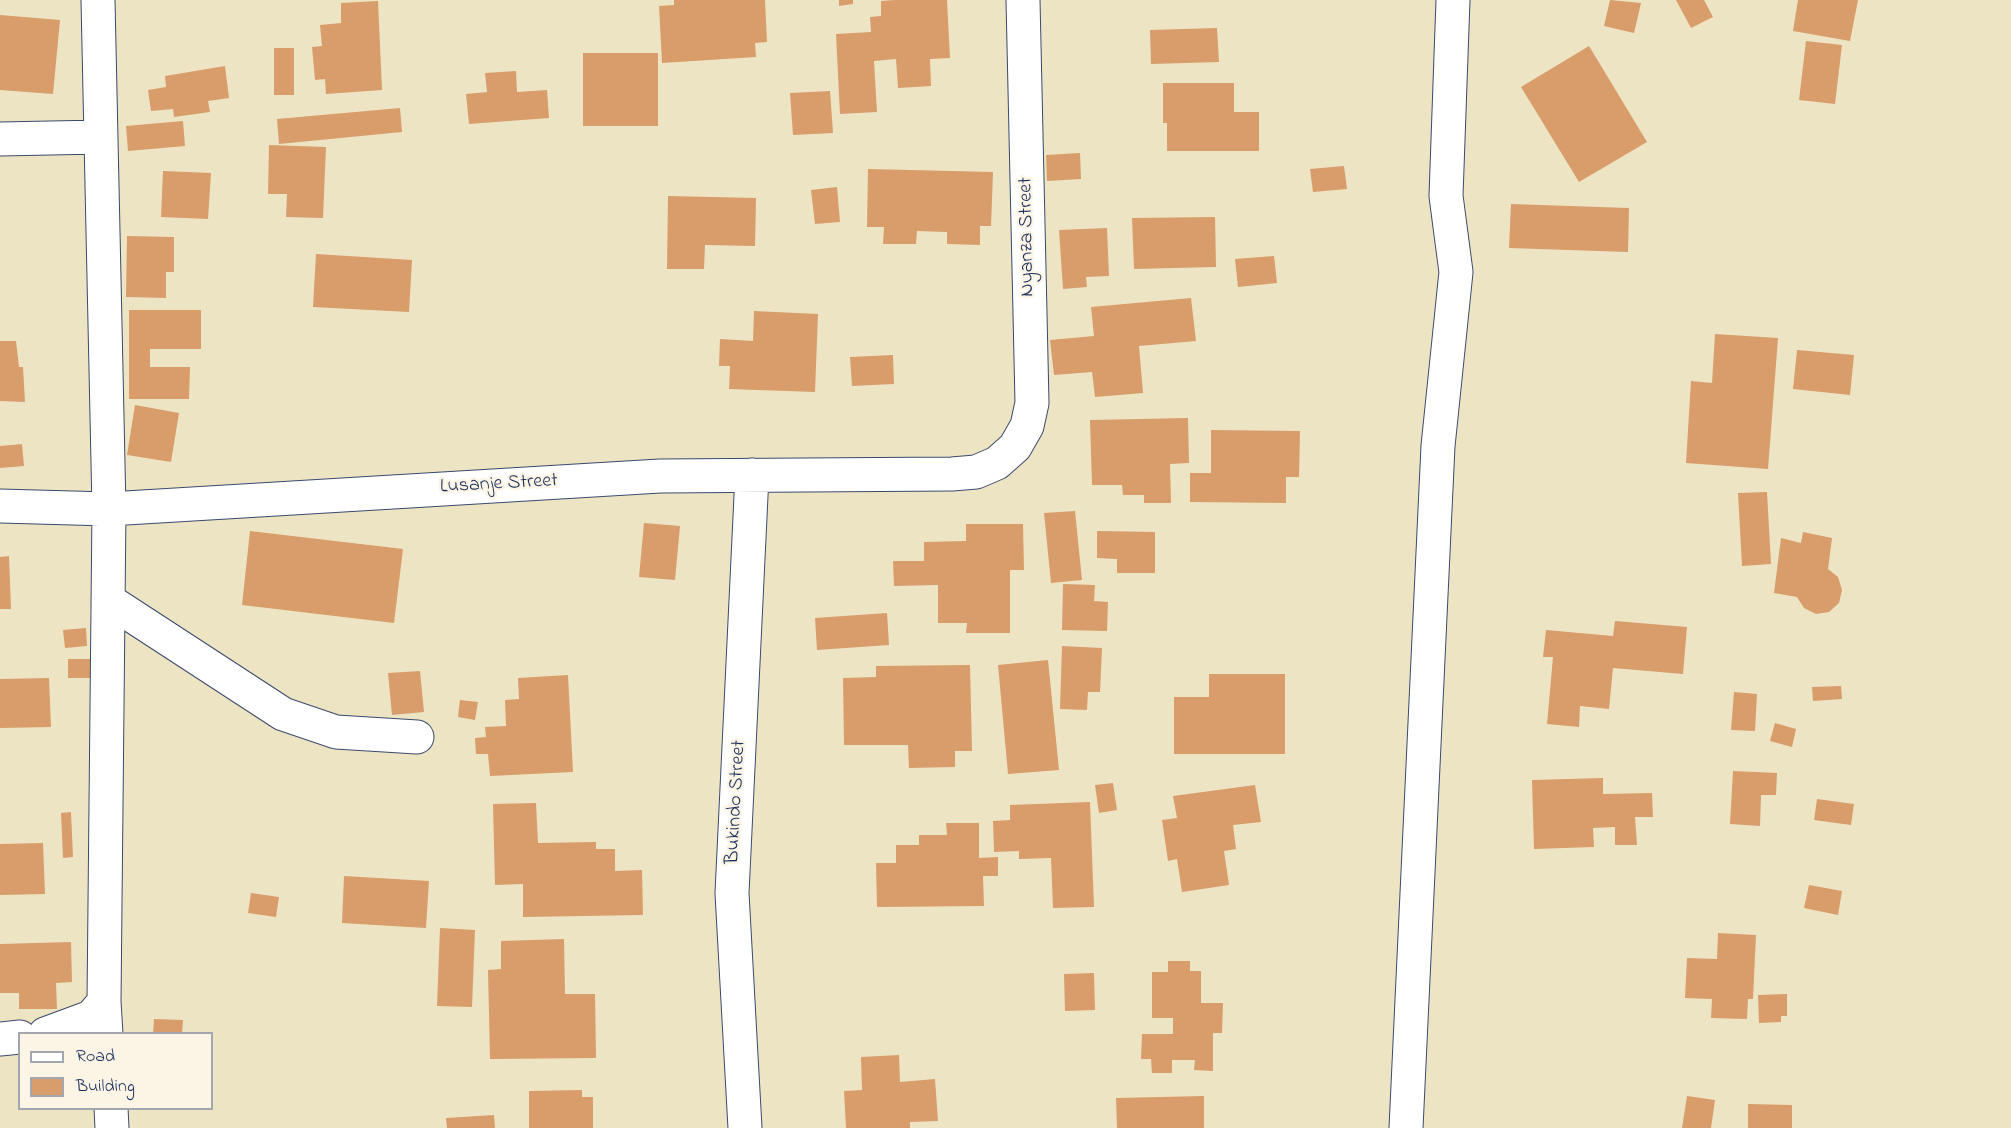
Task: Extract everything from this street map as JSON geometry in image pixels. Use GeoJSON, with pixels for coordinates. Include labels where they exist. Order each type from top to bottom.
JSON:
{"type":"FeatureCollection","features":[{"type":"Feature","properties":{"kind":"street"},"geometry":{"type":"LineString","coordinates":[[50,1032],[91,1017],[105,1018],[109,509],[98,0]]}},
{"type":"Feature","properties":{"kind":"street","name":"Nyanza Street"},"geometry":{"type":"LineString","coordinates":[[997,463],[1015,447],[1027,426],[1032,403],[1023,0]]}},
{"type":"Feature","properties":{"kind":"street"},"geometry":{"type":"LineString","coordinates":[[1406,1128],[1438,446],[1456,272],[1446,196],[1453,0]]}},
{"type":"Feature","properties":{"kind":"street"},"geometry":{"type":"LineString","coordinates":[[0,140],[101,137]]}},
{"type":"Feature","properties":{"kind":"street","name":"Lusanje Street"},"geometry":{"type":"LineString","coordinates":[[0,506],[109,509],[660,476],[951,474],[975,472],[997,463]]}},
{"type":"Feature","properties":{"kind":"street","name":"Bukindo Street"},"geometry":{"type":"LineString","coordinates":[[745,1128],[732,893],[752,475]]}},
{"type":"Feature","properties":{"kind":"street"},"geometry":{"type":"LineString","coordinates":[[108,600],[283,714],[336,732],[417,737]]}},
{"type":"Feature","properties":{"kind":"street"},"geometry":{"type":"LineString","coordinates":[[0,1039],[18,1037]]}},
{"type":"Feature","properties":{"kind":"street"},"geometry":{"type":"LineString","coordinates":[[111,1110],[112,1128]]}},
{"type":"Feature","properties":{"kind":"building"},"geometry":{"type":"Polygon","coordinates":[[[674,0],[765,0],[767,42],[755,43],[756,57],[662,63],[659,6],[674,5],[674,0]]]}},
{"type":"Feature","properties":{"kind":"building"},"geometry":{"type":"Polygon","coordinates":[[[839,0],[853,0],[853,4],[839,6],[839,0]]]}},
{"type":"Feature","properties":{"kind":"building"},"geometry":{"type":"Polygon","coordinates":[[[947,0],[950,58],[930,59],[931,86],[898,88],[896,59],[874,61],[877,112],[840,114],[836,34],[871,32],[870,17],[881,16],[881,1],[947,0]]]}},
{"type":"Feature","properties":{"kind":"building"},"geometry":{"type":"Polygon","coordinates":[[[1610,0],[1641,3],[1634,33],[1604,26],[1610,0]]]}},
{"type":"Feature","properties":{"kind":"building"},"geometry":{"type":"Polygon","coordinates":[[[1676,0],[1704,0],[1713,17],[1691,28],[1676,0]]]}},
{"type":"Feature","properties":{"kind":"building"},"geometry":{"type":"Polygon","coordinates":[[[1798,0],[1858,0],[1850,41],[1793,31],[1798,0]]]}},
{"type":"Feature","properties":{"kind":"building"},"geometry":{"type":"Polygon","coordinates":[[[378,1],[382,90],[326,94],[325,79],[315,80],[312,47],[322,46],[320,25],[341,23],[341,3],[378,1]]]}},
{"type":"Feature","properties":{"kind":"building"},"geometry":{"type":"Polygon","coordinates":[[[0,15],[60,20],[53,94],[0,90],[0,15]]]}},
{"type":"Feature","properties":{"kind":"building"},"geometry":{"type":"Polygon","coordinates":[[[1217,28],[1219,62],[1151,64],[1150,30],[1217,28]]]}},
{"type":"Feature","properties":{"kind":"building"},"geometry":{"type":"Polygon","coordinates":[[[1806,41],[1842,45],[1835,104],[1799,100],[1806,41]]]}},
{"type":"Feature","properties":{"kind":"building"},"geometry":{"type":"Polygon","coordinates":[[[1589,46],[1647,142],[1579,182],[1521,87],[1589,46]]]}},
{"type":"Feature","properties":{"kind":"building"},"geometry":{"type":"Polygon","coordinates":[[[274,48],[294,48],[294,95],[274,95],[274,48]]]}},
{"type":"Feature","properties":{"kind":"building"},"geometry":{"type":"Polygon","coordinates":[[[583,53],[658,53],[658,126],[583,126],[583,53]]]}},
{"type":"Feature","properties":{"kind":"building"},"geometry":{"type":"Polygon","coordinates":[[[225,66],[229,98],[208,101],[210,112],[174,117],[173,109],[151,111],[148,90],[166,87],[165,76],[225,66]]]}},
{"type":"Feature","properties":{"kind":"building"},"geometry":{"type":"Polygon","coordinates":[[[516,71],[517,92],[547,90],[549,118],[469,124],[466,94],[487,92],[485,73],[516,71]]]}},
{"type":"Feature","properties":{"kind":"building"},"geometry":{"type":"Polygon","coordinates":[[[1163,83],[1234,83],[1234,112],[1259,112],[1259,151],[1167,151],[1167,123],[1163,123],[1163,83]]]}},
{"type":"Feature","properties":{"kind":"building"},"geometry":{"type":"Polygon","coordinates":[[[830,91],[833,133],[793,135],[790,93],[830,91]]]}},
{"type":"Feature","properties":{"kind":"building"},"geometry":{"type":"Polygon","coordinates":[[[400,108],[402,132],[279,144],[277,119],[400,108]]]}},
{"type":"Feature","properties":{"kind":"building"},"geometry":{"type":"Polygon","coordinates":[[[183,121],[185,146],[128,151],[126,126],[183,121]]]}},
{"type":"Feature","properties":{"kind":"building"},"geometry":{"type":"Polygon","coordinates":[[[269,145],[326,147],[323,218],[286,217],[287,194],[268,194],[269,145]]]}},
{"type":"Feature","properties":{"kind":"building"},"geometry":{"type":"Polygon","coordinates":[[[1080,153],[1081,179],[1047,181],[1046,155],[1080,153]]]}},
{"type":"Feature","properties":{"kind":"building"},"geometry":{"type":"Polygon","coordinates":[[[1344,166],[1347,189],[1313,192],[1310,169],[1344,166]]]}},
{"type":"Feature","properties":{"kind":"building"},"geometry":{"type":"Polygon","coordinates":[[[868,169],[993,172],[991,226],[980,226],[980,245],[947,244],[947,232],[917,231],[916,244],[883,244],[884,227],[867,227],[868,169]]]}},
{"type":"Feature","properties":{"kind":"building"},"geometry":{"type":"Polygon","coordinates":[[[163,171],[211,173],[208,219],[161,217],[163,171]]]}},
{"type":"Feature","properties":{"kind":"building"},"geometry":{"type":"Polygon","coordinates":[[[837,187],[840,222],[815,224],[811,190],[837,187]]]}},
{"type":"Feature","properties":{"kind":"building"},"geometry":{"type":"Polygon","coordinates":[[[668,196],[756,198],[755,246],[705,245],[704,269],[667,269],[668,196]]]}},
{"type":"Feature","properties":{"kind":"building"},"geometry":{"type":"Polygon","coordinates":[[[1511,204],[1629,208],[1628,252],[1509,248],[1511,204]]]}},
{"type":"Feature","properties":{"kind":"building"},"geometry":{"type":"Polygon","coordinates":[[[1215,217],[1216,267],[1134,269],[1132,218],[1215,217]]]}},
{"type":"Feature","properties":{"kind":"building"},"geometry":{"type":"Polygon","coordinates":[[[1107,228],[1109,276],[1086,277],[1087,287],[1063,289],[1059,230],[1107,228]]]}},
{"type":"Feature","properties":{"kind":"building"},"geometry":{"type":"Polygon","coordinates":[[[127,236],[174,237],[174,272],[166,272],[166,298],[126,297],[127,236]]]}},
{"type":"Feature","properties":{"kind":"building"},"geometry":{"type":"Polygon","coordinates":[[[316,254],[412,260],[409,312],[313,307],[316,254]]]}},
{"type":"Feature","properties":{"kind":"building"},"geometry":{"type":"Polygon","coordinates":[[[1274,256],[1277,283],[1238,287],[1235,259],[1274,256]]]}},
{"type":"Feature","properties":{"kind":"building"},"geometry":{"type":"Polygon","coordinates":[[[1191,298],[1196,341],[1139,346],[1143,393],[1095,397],[1092,372],[1054,375],[1050,340],[1094,336],[1091,307],[1191,298]]]}},
{"type":"Feature","properties":{"kind":"building"},"geometry":{"type":"Polygon","coordinates":[[[129,310],[201,310],[201,349],[150,349],[150,367],[190,367],[189,399],[129,399],[129,310]]]}},
{"type":"Feature","properties":{"kind":"building"},"geometry":{"type":"Polygon","coordinates":[[[754,311],[818,314],[815,392],[729,389],[730,366],[719,366],[720,339],[753,341],[754,311]]]}},
{"type":"Feature","properties":{"kind":"building"},"geometry":{"type":"Polygon","coordinates":[[[1715,334],[1778,338],[1768,469],[1686,463],[1691,381],[1712,383],[1715,334]]]}},
{"type":"Feature","properties":{"kind":"building"},"geometry":{"type":"Polygon","coordinates":[[[0,341],[16,341],[19,367],[23,367],[25,402],[0,401],[0,341]]]}},
{"type":"Feature","properties":{"kind":"building"},"geometry":{"type":"Polygon","coordinates":[[[1797,350],[1854,355],[1850,395],[1793,389],[1797,350]]]}},
{"type":"Feature","properties":{"kind":"building"},"geometry":{"type":"Polygon","coordinates":[[[893,355],[894,384],[852,386],[850,357],[893,355]]]}},
{"type":"Feature","properties":{"kind":"building"},"geometry":{"type":"Polygon","coordinates":[[[135,405],[179,413],[171,462],[127,455],[135,405]]]}},
{"type":"Feature","properties":{"kind":"building"},"geometry":{"type":"Polygon","coordinates":[[[1188,418],[1189,463],[1170,464],[1171,503],[1144,503],[1144,495],[1123,495],[1122,485],[1092,485],[1090,420],[1188,418]]]}},
{"type":"Feature","properties":{"kind":"building"},"geometry":{"type":"Polygon","coordinates":[[[1211,430],[1300,431],[1299,477],[1286,477],[1286,503],[1190,502],[1190,473],[1211,473],[1211,430]]]}},
{"type":"Feature","properties":{"kind":"building"},"geometry":{"type":"Polygon","coordinates":[[[22,444],[24,466],[0,468],[0,446],[22,444]]]}},
{"type":"Feature","properties":{"kind":"building"},"geometry":{"type":"Polygon","coordinates":[[[1767,492],[1771,564],[1742,566],[1738,493],[1767,492]]]}},
{"type":"Feature","properties":{"kind":"building"},"geometry":{"type":"Polygon","coordinates":[[[1075,511],[1082,580],[1051,583],[1044,513],[1075,511]]]}},
{"type":"Feature","properties":{"kind":"building"},"geometry":{"type":"Polygon","coordinates":[[[644,523],[680,526],[675,580],[639,577],[644,523]]]}},
{"type":"Feature","properties":{"kind":"building"},"geometry":{"type":"Polygon","coordinates":[[[966,524],[1023,524],[1024,570],[1010,570],[1010,633],[966,633],[967,623],[938,623],[938,585],[894,586],[893,561],[924,561],[924,542],[966,541],[966,524]]]}},
{"type":"Feature","properties":{"kind":"building"},"geometry":{"type":"Polygon","coordinates":[[[250,531],[403,549],[394,623],[242,605],[250,531]]]}},
{"type":"Feature","properties":{"kind":"building"},"geometry":{"type":"Polygon","coordinates":[[[1097,531],[1155,532],[1155,573],[1117,573],[1117,559],[1097,558],[1097,531]]]}},
{"type":"Feature","properties":{"kind":"building"},"geometry":{"type":"Polygon","coordinates":[[[1803,532],[1832,538],[1828,569],[1838,577],[1842,590],[1839,603],[1829,612],[1816,614],[1804,608],[1797,597],[1774,593],[1781,538],[1801,543],[1803,532]]]}},
{"type":"Feature","properties":{"kind":"building"},"geometry":{"type":"Polygon","coordinates":[[[9,556],[11,609],[0,609],[0,557],[9,556]]]}},
{"type":"Feature","properties":{"kind":"building"},"geometry":{"type":"Polygon","coordinates":[[[1063,584],[1095,585],[1094,601],[1108,602],[1107,631],[1062,630],[1063,584]]]}},
{"type":"Feature","properties":{"kind":"building"},"geometry":{"type":"Polygon","coordinates":[[[887,613],[889,645],[817,650],[815,618],[887,613]]]}},
{"type":"Feature","properties":{"kind":"building"},"geometry":{"type":"Polygon","coordinates":[[[1615,621],[1687,627],[1683,674],[1613,668],[1609,709],[1580,706],[1579,727],[1547,724],[1553,657],[1543,657],[1546,630],[1613,636],[1615,621]]]}},
{"type":"Feature","properties":{"kind":"building"},"geometry":{"type":"Polygon","coordinates":[[[86,628],[87,646],[65,648],[63,630],[86,628]]]}},
{"type":"Feature","properties":{"kind":"building"},"geometry":{"type":"Polygon","coordinates":[[[1062,646],[1102,648],[1100,692],[1088,692],[1087,710],[1060,709],[1062,646]]]}},
{"type":"Feature","properties":{"kind":"building"},"geometry":{"type":"Polygon","coordinates":[[[68,659],[96,659],[96,678],[68,678],[68,659]]]}},
{"type":"Feature","properties":{"kind":"building"},"geometry":{"type":"Polygon","coordinates":[[[1048,660],[1059,770],[1008,774],[998,665],[1048,660]]]}},
{"type":"Feature","properties":{"kind":"building"},"geometry":{"type":"Polygon","coordinates":[[[970,665],[972,751],[955,751],[955,767],[909,768],[908,745],[844,745],[843,678],[876,677],[876,666],[970,665]]]}},
{"type":"Feature","properties":{"kind":"building"},"geometry":{"type":"Polygon","coordinates":[[[420,671],[424,712],[392,715],[388,673],[420,671]]]}},
{"type":"Feature","properties":{"kind":"building"},"geometry":{"type":"Polygon","coordinates":[[[1209,674],[1285,674],[1285,754],[1174,754],[1174,697],[1209,697],[1209,674]]]}},
{"type":"Feature","properties":{"kind":"building"},"geometry":{"type":"Polygon","coordinates":[[[568,675],[573,772],[490,776],[488,754],[476,754],[475,738],[486,737],[485,727],[506,726],[505,700],[519,699],[518,678],[568,675]]]}},
{"type":"Feature","properties":{"kind":"building"},"geometry":{"type":"Polygon","coordinates":[[[49,678],[51,727],[0,728],[0,679],[49,678]]]}},
{"type":"Feature","properties":{"kind":"building"},"geometry":{"type":"Polygon","coordinates":[[[1841,686],[1842,699],[1813,701],[1812,687],[1841,686]]]}},
{"type":"Feature","properties":{"kind":"building"},"geometry":{"type":"Polygon","coordinates":[[[1734,692],[1757,694],[1755,731],[1731,730],[1734,692]]]}},
{"type":"Feature","properties":{"kind":"building"},"geometry":{"type":"Polygon","coordinates":[[[460,700],[478,702],[475,720],[458,717],[460,700]]]}},
{"type":"Feature","properties":{"kind":"building"},"geometry":{"type":"Polygon","coordinates":[[[1775,723],[1796,729],[1792,747],[1770,741],[1775,723]]]}},
{"type":"Feature","properties":{"kind":"building"},"geometry":{"type":"Polygon","coordinates":[[[1733,771],[1777,773],[1776,795],[1761,795],[1760,826],[1730,824],[1733,771]]]}},
{"type":"Feature","properties":{"kind":"building"},"geometry":{"type":"Polygon","coordinates":[[[1603,778],[1603,794],[1652,793],[1653,817],[1635,817],[1637,845],[1615,845],[1615,827],[1593,828],[1594,847],[1534,849],[1532,780],[1603,778]]]}},
{"type":"Feature","properties":{"kind":"building"},"geometry":{"type":"Polygon","coordinates":[[[1113,783],[1117,810],[1099,813],[1095,785],[1113,783]]]}},
{"type":"Feature","properties":{"kind":"building"},"geometry":{"type":"Polygon","coordinates":[[[1255,785],[1261,822],[1233,825],[1236,849],[1224,851],[1229,885],[1182,892],[1177,859],[1168,861],[1162,820],[1177,818],[1173,796],[1255,785]]]}},
{"type":"Feature","properties":{"kind":"building"},"geometry":{"type":"Polygon","coordinates":[[[1817,799],[1854,804],[1851,825],[1814,820],[1817,799]]]}},
{"type":"Feature","properties":{"kind":"building"},"geometry":{"type":"Polygon","coordinates":[[[1090,802],[1094,907],[1053,908],[1051,858],[1019,859],[1019,851],[994,852],[993,821],[1010,820],[1010,805],[1090,802]]]}},
{"type":"Feature","properties":{"kind":"building"},"geometry":{"type":"Polygon","coordinates":[[[536,803],[538,843],[596,842],[596,849],[615,849],[615,871],[642,870],[643,915],[523,917],[523,884],[495,885],[493,804],[536,803]]]}},
{"type":"Feature","properties":{"kind":"building"},"geometry":{"type":"Polygon","coordinates":[[[71,812],[73,857],[63,858],[61,813],[71,812]]]}},
{"type":"Feature","properties":{"kind":"building"},"geometry":{"type":"Polygon","coordinates":[[[946,823],[979,823],[979,858],[998,857],[998,876],[983,876],[984,906],[877,907],[876,863],[896,863],[896,845],[919,845],[919,835],[947,835],[946,823]]]}},
{"type":"Feature","properties":{"kind":"building"},"geometry":{"type":"Polygon","coordinates":[[[43,843],[45,894],[0,895],[0,844],[43,843]]]}},
{"type":"Feature","properties":{"kind":"building"},"geometry":{"type":"Polygon","coordinates":[[[344,876],[429,881],[426,928],[342,923],[344,876]]]}},
{"type":"Feature","properties":{"kind":"building"},"geometry":{"type":"Polygon","coordinates":[[[1809,885],[1842,891],[1838,915],[1804,908],[1809,885]]]}},
{"type":"Feature","properties":{"kind":"building"},"geometry":{"type":"Polygon","coordinates":[[[251,893],[279,897],[276,917],[248,913],[251,893]]]}},
{"type":"Feature","properties":{"kind":"building"},"geometry":{"type":"Polygon","coordinates":[[[440,928],[475,930],[472,1007],[437,1006],[440,928]]]}},
{"type":"Feature","properties":{"kind":"building"},"geometry":{"type":"Polygon","coordinates":[[[1718,933],[1756,935],[1753,999],[1748,999],[1747,1019],[1711,1018],[1712,999],[1685,998],[1687,958],[1717,959],[1718,933]]]}},
{"type":"Feature","properties":{"kind":"building"},"geometry":{"type":"Polygon","coordinates":[[[564,939],[565,994],[595,994],[596,1058],[490,1059],[488,970],[501,969],[501,941],[564,939]]]}},
{"type":"Feature","properties":{"kind":"building"},"geometry":{"type":"Polygon","coordinates":[[[71,942],[72,982],[56,983],[57,1009],[19,1009],[19,993],[0,993],[0,944],[71,942]]]}},
{"type":"Feature","properties":{"kind":"building"},"geometry":{"type":"Polygon","coordinates":[[[1168,961],[1190,961],[1190,971],[1201,971],[1201,1003],[1223,1003],[1222,1033],[1213,1033],[1213,1071],[1194,1070],[1195,1060],[1172,1060],[1172,1073],[1152,1073],[1151,1059],[1141,1059],[1142,1034],[1173,1034],[1173,1018],[1152,1018],[1152,972],[1168,972],[1168,961]]]}},
{"type":"Feature","properties":{"kind":"building"},"geometry":{"type":"Polygon","coordinates":[[[1094,973],[1095,1010],[1065,1011],[1064,974],[1094,973]]]}},
{"type":"Feature","properties":{"kind":"building"},"geometry":{"type":"Polygon","coordinates":[[[1787,994],[1787,1016],[1781,1016],[1781,1022],[1759,1023],[1758,995],[1787,994]]]}},
{"type":"Feature","properties":{"kind":"building"},"geometry":{"type":"Polygon","coordinates":[[[154,1019],[183,1020],[182,1032],[153,1032],[154,1019]]]}},
{"type":"Feature","properties":{"kind":"building"},"geometry":{"type":"Polygon","coordinates":[[[899,1055],[900,1082],[935,1079],[938,1121],[910,1122],[910,1128],[846,1128],[844,1091],[862,1090],[861,1057],[899,1055]]]}},
{"type":"Feature","properties":{"kind":"building"},"geometry":{"type":"Polygon","coordinates":[[[582,1090],[582,1097],[593,1097],[593,1128],[529,1128],[529,1091],[582,1090]]]}},
{"type":"Feature","properties":{"kind":"building"},"geometry":{"type":"Polygon","coordinates":[[[1204,1096],[1204,1128],[1117,1128],[1116,1098],[1204,1096]]]}},
{"type":"Feature","properties":{"kind":"building"},"geometry":{"type":"Polygon","coordinates":[[[1687,1096],[1715,1100],[1711,1128],[1682,1128],[1687,1096]]]}},
{"type":"Feature","properties":{"kind":"building"},"geometry":{"type":"Polygon","coordinates":[[[1748,1104],[1792,1105],[1792,1128],[1748,1128],[1748,1104]]]}},
{"type":"Feature","properties":{"kind":"building"},"geometry":{"type":"Polygon","coordinates":[[[494,1115],[495,1128],[447,1128],[446,1118],[494,1115]]]}}]}
